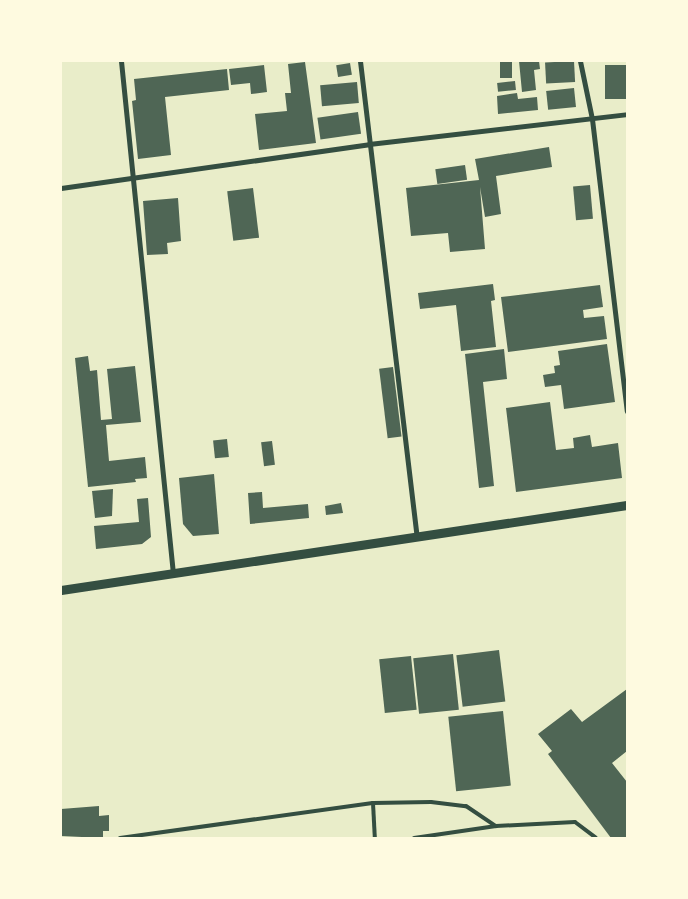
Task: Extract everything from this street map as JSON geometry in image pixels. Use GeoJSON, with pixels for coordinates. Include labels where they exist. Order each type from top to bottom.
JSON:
{"type":"FeatureCollection","features":[{"type":"Feature","properties":{"kind":"street"},"geometry":{"type":"LineString","coordinates":[[121,61],[135,180],[173,574]]}},
{"type":"Feature","properties":{"kind":"street"},"geometry":{"type":"LineString","coordinates":[[360,61],[417,538]]}},
{"type":"Feature","properties":{"kind":"street"},"geometry":{"type":"LineString","coordinates":[[580,61],[592,119],[627,411]]}},
{"type":"Feature","properties":{"kind":"street"},"geometry":{"type":"LineString","coordinates":[[61,188],[135,180],[369,144],[627,114]]}},
{"type":"Feature","properties":{"kind":"street"},"geometry":{"type":"LineString","coordinates":[[61,590],[627,505]]}},
{"type":"Feature","properties":{"kind":"lane"},"geometry":{"type":"LineString","coordinates":[[120,838],[373,803],[431,802],[466,806],[496,826]]}},
{"type":"Feature","properties":{"kind":"lane"},"geometry":{"type":"LineString","coordinates":[[373,803],[375,838]]}},
{"type":"Feature","properties":{"kind":"lane"},"geometry":{"type":"LineString","coordinates":[[414,838],[496,826],[575,822],[596,838]]}},
{"type":"Feature","properties":{"kind":"building"},"geometry":{"type":"Polygon","coordinates":[[[500,61],[512,61],[512,78],[500,78],[500,61]]]}},
{"type":"Feature","properties":{"kind":"building"},"geometry":{"type":"Polygon","coordinates":[[[519,61],[539,61],[540,69],[534,70],[536,90],[522,92],[519,61]]]}},
{"type":"Feature","properties":{"kind":"building"},"geometry":{"type":"Polygon","coordinates":[[[574,61],[575,82],[546,83],[545,63],[574,61]]]}},
{"type":"Feature","properties":{"kind":"building"},"geometry":{"type":"Polygon","coordinates":[[[305,62],[316,143],[259,150],[255,114],[287,111],[285,93],[291,93],[288,64],[305,62]]]}},
{"type":"Feature","properties":{"kind":"building"},"geometry":{"type":"Polygon","coordinates":[[[350,63],[352,75],[338,77],[336,65],[350,63]]]}},
{"type":"Feature","properties":{"kind":"building"},"geometry":{"type":"Polygon","coordinates":[[[264,65],[267,92],[251,94],[250,83],[231,85],[229,69],[264,65]]]}},
{"type":"Feature","properties":{"kind":"building"},"geometry":{"type":"Polygon","coordinates":[[[605,65],[627,65],[627,99],[605,99],[605,65]]]}},
{"type":"Feature","properties":{"kind":"building"},"geometry":{"type":"Polygon","coordinates":[[[227,69],[229,90],[165,97],[171,155],[138,159],[132,101],[136,100],[134,79],[227,69]]]}},
{"type":"Feature","properties":{"kind":"building"},"geometry":{"type":"Polygon","coordinates":[[[515,81],[516,90],[498,92],[497,83],[515,81]]]}},
{"type":"Feature","properties":{"kind":"building"},"geometry":{"type":"Polygon","coordinates":[[[357,82],[359,103],[322,106],[320,85],[357,82]]]}},
{"type":"Feature","properties":{"kind":"building"},"geometry":{"type":"Polygon","coordinates":[[[574,88],[576,107],[548,110],[546,91],[574,88]]]}},
{"type":"Feature","properties":{"kind":"building"},"geometry":{"type":"Polygon","coordinates":[[[517,93],[518,99],[537,97],[538,110],[498,114],[497,96],[517,93]]]}},
{"type":"Feature","properties":{"kind":"building"},"geometry":{"type":"Polygon","coordinates":[[[358,112],[361,134],[320,139],[317,118],[358,112]]]}},
{"type":"Feature","properties":{"kind":"building"},"geometry":{"type":"Polygon","coordinates":[[[549,147],[552,167],[496,176],[501,214],[485,217],[480,187],[485,249],[450,252],[448,233],[411,236],[406,188],[479,180],[475,159],[549,147]]]}},
{"type":"Feature","properties":{"kind":"building"},"geometry":{"type":"Polygon","coordinates":[[[465,165],[467,180],[437,184],[435,169],[465,165]]]}},
{"type":"Feature","properties":{"kind":"building"},"geometry":{"type":"Polygon","coordinates":[[[590,185],[593,219],[576,220],[573,186],[590,185]]]}},
{"type":"Feature","properties":{"kind":"building"},"geometry":{"type":"Polygon","coordinates":[[[253,188],[259,238],[233,241],[227,191],[253,188]]]}},
{"type":"Feature","properties":{"kind":"building"},"geometry":{"type":"Polygon","coordinates":[[[178,198],[181,241],[167,243],[168,254],[147,255],[143,201],[178,198]]]}},
{"type":"Feature","properties":{"kind":"building"},"geometry":{"type":"Polygon","coordinates":[[[493,284],[495,300],[491,301],[496,347],[461,351],[456,305],[420,309],[418,293],[493,284]]]}},
{"type":"Feature","properties":{"kind":"building"},"geometry":{"type":"Polygon","coordinates":[[[600,285],[603,307],[583,310],[584,318],[604,316],[607,339],[508,352],[501,297],[600,285]]]}},
{"type":"Feature","properties":{"kind":"building"},"geometry":{"type":"Polygon","coordinates":[[[607,344],[615,402],[564,409],[561,385],[545,387],[543,375],[555,373],[554,366],[560,365],[558,351],[607,344]]]}},
{"type":"Feature","properties":{"kind":"building"},"geometry":{"type":"Polygon","coordinates":[[[504,349],[507,379],[483,382],[494,486],[479,488],[465,354],[504,349]]]}},
{"type":"Feature","properties":{"kind":"building"},"geometry":{"type":"Polygon","coordinates":[[[88,356],[90,371],[97,370],[101,420],[112,419],[107,369],[135,366],[141,422],[106,425],[109,461],[145,457],[147,478],[135,479],[136,482],[88,487],[75,358],[88,356]]]}},
{"type":"Feature","properties":{"kind":"building"},"geometry":{"type":"Polygon","coordinates":[[[393,367],[402,436],[388,438],[379,369],[393,367]]]}},
{"type":"Feature","properties":{"kind":"building"},"geometry":{"type":"Polygon","coordinates":[[[550,402],[556,450],[574,448],[573,438],[590,435],[592,447],[618,443],[622,478],[516,492],[506,408],[550,402]]]}},
{"type":"Feature","properties":{"kind":"building"},"geometry":{"type":"Polygon","coordinates":[[[227,439],[229,457],[215,458],[213,440],[227,439]]]}},
{"type":"Feature","properties":{"kind":"building"},"geometry":{"type":"Polygon","coordinates":[[[272,441],[275,465],[264,466],[261,442],[272,441]]]}},
{"type":"Feature","properties":{"kind":"building"},"geometry":{"type":"Polygon","coordinates":[[[214,474],[219,534],[193,536],[183,524],[179,478],[214,474]]]}},
{"type":"Feature","properties":{"kind":"building"},"geometry":{"type":"Polygon","coordinates":[[[113,489],[112,516],[95,518],[92,491],[113,489]]]}},
{"type":"Feature","properties":{"kind":"building"},"geometry":{"type":"Polygon","coordinates":[[[262,492],[263,508],[308,504],[309,518],[250,524],[248,493],[262,492]]]}},
{"type":"Feature","properties":{"kind":"building"},"geometry":{"type":"Polygon","coordinates":[[[148,498],[151,537],[142,544],[96,549],[94,526],[139,522],[137,499],[148,498]]]}},
{"type":"Feature","properties":{"kind":"building"},"geometry":{"type":"Polygon","coordinates":[[[341,503],[343,513],[326,515],[325,506],[341,503]]]}},
{"type":"Feature","properties":{"kind":"building"},"geometry":{"type":"Polygon","coordinates":[[[499,650],[505,702],[463,707],[456,655],[499,650]]]}},
{"type":"Feature","properties":{"kind":"building"},"geometry":{"type":"Polygon","coordinates":[[[453,654],[459,710],[419,714],[413,658],[453,654]]]}},
{"type":"Feature","properties":{"kind":"building"},"geometry":{"type":"Polygon","coordinates":[[[411,656],[417,710],[385,713],[379,659],[411,656]]]}},
{"type":"Feature","properties":{"kind":"building"},"geometry":{"type":"Polygon","coordinates":[[[627,689],[627,751],[612,763],[627,782],[627,838],[611,838],[548,754],[552,751],[538,734],[571,709],[582,722],[627,689]]]}},
{"type":"Feature","properties":{"kind":"building"},"geometry":{"type":"Polygon","coordinates":[[[503,711],[511,786],[456,791],[448,717],[503,711]]]}},
{"type":"Feature","properties":{"kind":"building"},"geometry":{"type":"Polygon","coordinates":[[[99,806],[99,816],[109,815],[109,831],[103,831],[103,838],[61,836],[61,809],[99,806]]]}}]}
